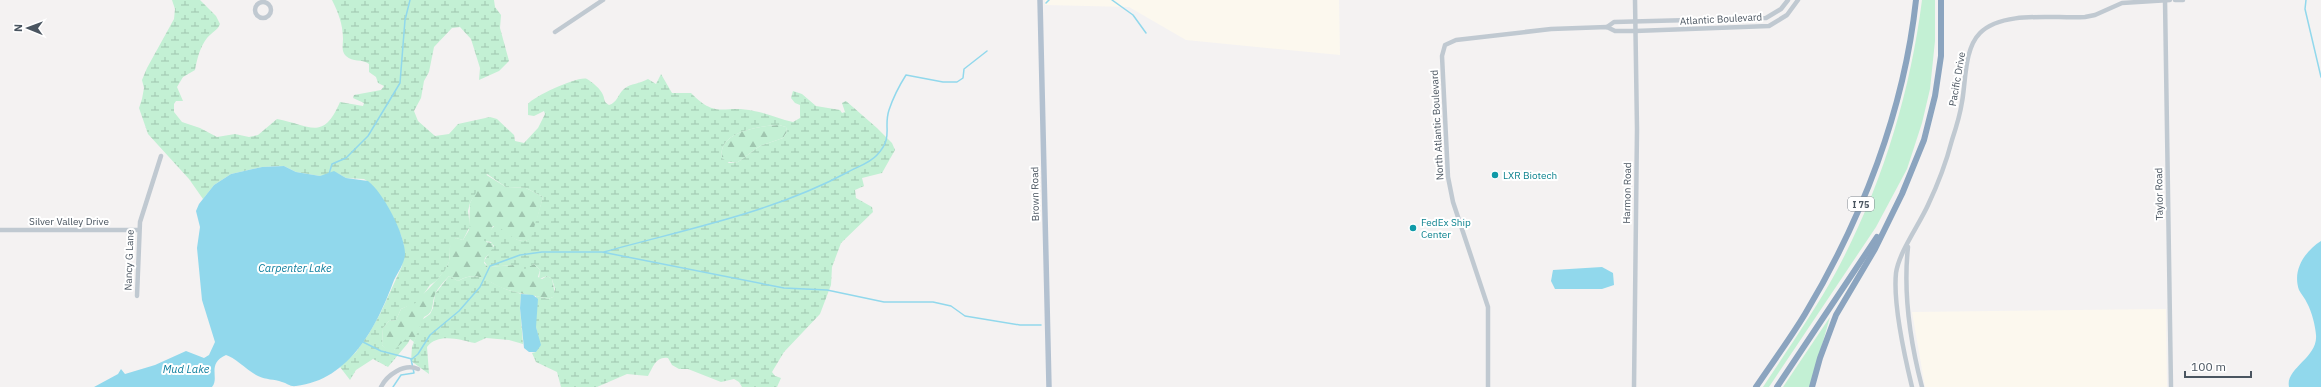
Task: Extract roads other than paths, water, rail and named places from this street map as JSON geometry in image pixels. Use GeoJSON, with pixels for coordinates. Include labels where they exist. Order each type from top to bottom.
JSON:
{"type":"FeatureCollection","features":[{"type":"Feature","properties":{"kind":"highway","name":"I 75"},"geometry":{"type":"LineString","coordinates":[[1756,387],[1805,315],[1849,234],[1885,142],[1903,74],[1916,0]]}},
{"type":"Feature","properties":{"kind":"highway"},"geometry":{"type":"LineString","coordinates":[[1812,387],[1820,358],[1836,315],[1875,249],[1902,194],[1924,140],[1935,96],[1941,56],[1941,0]]}},
{"type":"Feature","properties":{"kind":"highway"},"geometry":{"type":"LineString","coordinates":[[1777,387],[1884,228]]}},
{"type":"Feature","properties":{"kind":"main road","name":"Brown Road"},"geometry":{"type":"LineString","coordinates":[[1040,0],[1049,387]]}},
{"type":"Feature","properties":{"kind":"street"},"geometry":{"type":"LineString","coordinates":[[555,32],[603,0]]}},
{"type":"Feature","properties":{"kind":"street","name":"Harmon Road"},"geometry":{"type":"LineString","coordinates":[[1634,387],[1638,130],[1635,0]]}},
{"type":"Feature","properties":{"kind":"street","name":"Atlantic Boulevard"},"geometry":{"type":"LineString","coordinates":[[1635,23],[1766,18],[1781,9],[1788,0]]}},
{"type":"Feature","properties":{"kind":"street","name":"Atlantic Boulevard"},"geometry":{"type":"LineString","coordinates":[[1635,31],[1769,26],[1786,15],[1798,0]]}},
{"type":"Feature","properties":{"kind":"street","name":"Taylor Road"},"geometry":{"type":"LineString","coordinates":[[2165,0],[2171,387]]}},
{"type":"Feature","properties":{"kind":"street","name":"Pacific Drive"},"geometry":{"type":"LineString","coordinates":[[1908,245],[1905,282],[1921,385],[1912,386],[1895,282],[1899,261],[1945,168],[1961,108],[1969,54],[1980,32],[2001,21],[2085,17],[2095,15],[2123,2],[2170,0]]}},
{"type":"Feature","properties":{"kind":"street"},"geometry":{"type":"LineString","coordinates":[[2175,0],[2183,0]]}},
{"type":"Feature","properties":{"kind":"street","name":"North Atlantic Boulevard"},"geometry":{"type":"LineString","coordinates":[[1607,27],[1614,22],[1635,23]]}},
{"type":"Feature","properties":{"kind":"street","name":"North Atlantic Boulevard"},"geometry":{"type":"LineString","coordinates":[[1488,387],[1488,307],[1453,202],[1448,177],[1445,45],[1450,42],[1474,37],[1551,28],[1607,27],[1614,31],[1635,31]]}},
{"type":"Feature","properties":{"kind":"street","name":"Nancy G Lane"},"geometry":{"type":"LineString","coordinates":[[137,296],[138,230],[161,156]]}},
{"type":"Feature","properties":{"kind":"street","name":"Silver Valley Drive"},"geometry":{"type":"LineString","coordinates":[[0,230],[138,230]]}},
{"type":"Feature","properties":{"kind":"street"},"geometry":{"type":"LineString","coordinates":[[381,387],[390,376],[403,368],[412,366],[418,369]]}},
{"type":"Feature","properties":{"kind":"water","name":"Carpenter Lake"},"geometry":{"type":"Polygon","coordinates":[[[284,166],[296,172],[320,176],[334,171],[346,178],[368,181],[387,204],[398,226],[404,247],[405,255],[403,262],[379,315],[359,348],[346,362],[332,373],[315,382],[296,386],[258,376],[233,358],[226,355],[216,363],[214,371],[215,379],[212,387],[94,387],[118,374],[121,369],[125,374],[155,365],[186,351],[204,358],[209,355],[215,342],[202,300],[197,248],[200,227],[196,211],[199,204],[214,185],[231,174],[262,167],[284,166]]]}},
{"type":"Feature","properties":{"kind":"water"},"geometry":{"type":"Polygon","coordinates":[[[2321,241],[2321,387],[2289,387],[2289,380],[2292,374],[2312,350],[2316,335],[2310,310],[2299,290],[2297,275],[2301,262],[2305,256],[2321,241]]]}},
{"type":"Feature","properties":{"kind":"water"},"geometry":{"type":"Polygon","coordinates":[[[1602,267],[1613,273],[1614,285],[1602,289],[1555,289],[1551,281],[1553,270],[1602,267]]]}},
{"type":"Feature","properties":{"kind":"water"},"geometry":{"type":"Polygon","coordinates":[[[521,294],[533,295],[538,299],[536,327],[541,345],[536,352],[529,352],[524,348],[520,308],[521,294]]]}},
{"type":"Feature","properties":{"kind":"waterway"},"geometry":{"type":"LineString","coordinates":[[329,174],[332,164],[346,158],[368,136],[400,83],[405,20],[410,0]]}},
{"type":"Feature","properties":{"kind":"waterway"},"geometry":{"type":"LineString","coordinates":[[1046,3],[1049,0]]}},
{"type":"Feature","properties":{"kind":"waterway"},"geometry":{"type":"LineString","coordinates":[[1112,0],[1133,15],[1146,33]]}},
{"type":"Feature","properties":{"kind":"waterway"},"geometry":{"type":"LineString","coordinates":[[2306,0],[2305,9],[2321,77]]}},
{"type":"Feature","properties":{"kind":"waterway"},"geometry":{"type":"LineString","coordinates":[[604,252],[728,219],[789,199],[863,165],[877,155],[885,143],[887,138],[887,116],[896,92],[906,75],[943,82],[957,82],[963,78],[964,69],[987,51]]}},
{"type":"Feature","properties":{"kind":"waterway"},"geometry":{"type":"LineString","coordinates":[[363,342],[381,351],[412,359],[418,354],[430,335],[459,311],[480,287],[490,266],[520,255],[542,252],[602,252],[784,288],[827,290],[884,302],[933,302],[951,306],[965,316],[1020,325],[1041,325]]}},
{"type":"Feature","properties":{"kind":"waterway"},"geometry":{"type":"LineString","coordinates":[[393,387],[401,375],[414,373],[411,359]]}},
{"type":"Feature","properties":{"kind":"place","name":"LXR Biotech"},"geometry":{"type":"Point","coordinates":[1495,175]}},
{"type":"Feature","properties":{"kind":"place","name":"FedEx Ship Center"},"geometry":{"type":"Point","coordinates":[1413,228]}},
{"type":"Feature","properties":{"kind":"water label","name":"Mud Lake"},"geometry":{"type":"Point","coordinates":[186,369]}}]}
